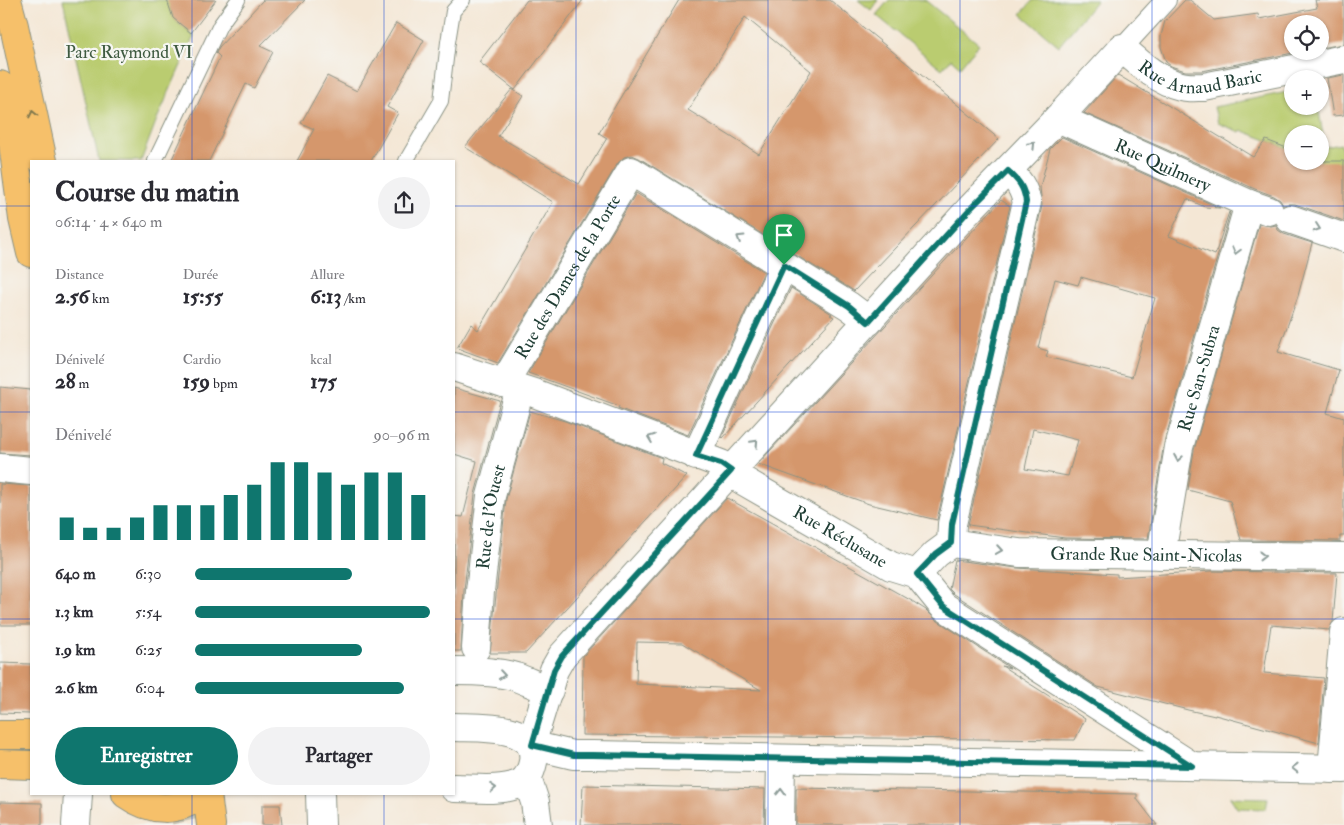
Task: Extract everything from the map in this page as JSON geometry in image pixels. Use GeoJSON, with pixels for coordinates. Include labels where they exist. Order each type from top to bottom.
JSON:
{"type":"FeatureCollection","features":[{"type":"Feature","properties":{"kind":"main road"},"geometry":{"type":"LineString","coordinates":[[5,5],[14,26],[43,160]]}},
{"type":"Feature","properties":{"kind":"main road"},"geometry":{"type":"LineString","coordinates":[[0,85],[30,186]]}},
{"type":"Feature","properties":{"kind":"main road"},"geometry":{"type":"LineString","coordinates":[[9,113],[23,219],[30,249]]}},
{"type":"Feature","properties":{"kind":"main road"},"geometry":{"type":"LineString","coordinates":[[0,734],[30,735]]}},
{"type":"Feature","properties":{"kind":"main road"},"geometry":{"type":"LineString","coordinates":[[0,764],[30,765]]}},
{"type":"Feature","properties":{"kind":"main road"},"geometry":{"type":"LineString","coordinates":[[144,808],[180,806],[200,795]]}},
{"type":"Feature","properties":{"kind":"main road"},"geometry":{"type":"LineString","coordinates":[[207,795],[211,825]]}},
{"type":"Feature","properties":{"kind":"street"},"geometry":{"type":"LineString","coordinates":[[455,788],[494,789],[519,784],[527,778],[532,769],[532,745],[554,670],[562,656],[970,209],[1058,118],[1166,0]]}},
{"type":"Feature","properties":{"kind":"street","name":"Rue Arnaud Baric"},"geometry":{"type":"LineString","coordinates":[[1122,48],[1146,68],[1166,81],[1181,86],[1204,87],[1344,59]]}},
{"type":"Feature","properties":{"kind":"street","name":"Rue Quilmery"},"geometry":{"type":"LineString","coordinates":[[1058,118],[1269,212],[1344,238]]}},
{"type":"Feature","properties":{"kind":"street","name":"Rue des Dames de la Porte"},"geometry":{"type":"LineString","coordinates":[[512,386],[631,171],[784,265]]}},
{"type":"Feature","properties":{"kind":"street"},"geometry":{"type":"LineString","coordinates":[[1008,171],[1024,190],[1026,202],[952,524],[951,543],[936,554],[917,574],[943,606],[1192,766]]}},
{"type":"Feature","properties":{"kind":"street","name":"Rue San-Subra"},"geometry":{"type":"LineString","coordinates":[[1161,555],[1179,447],[1269,212]]}},
{"type":"Feature","properties":{"kind":"street"},"geometry":{"type":"LineString","coordinates":[[696,456],[784,265],[849,306],[868,322]]}},
{"type":"Feature","properties":{"kind":"street","name":"Rue Réclusane"},"geometry":{"type":"LineString","coordinates":[[455,367],[512,386],[721,464],[742,480],[891,566],[917,574]]}},
{"type":"Feature","properties":{"kind":"street","name":"Rue de l'Ouest"},"geometry":{"type":"LineString","coordinates":[[476,648],[480,592],[491,496],[512,386]]}},
{"type":"Feature","properties":{"kind":"street"},"geometry":{"type":"LineString","coordinates":[[0,468],[30,471]]}},
{"type":"Feature","properties":{"kind":"street","name":"Grande Rue Saint-Nicolas"},"geometry":{"type":"LineString","coordinates":[[951,543],[1019,553],[1344,557]]}},
{"type":"Feature","properties":{"kind":"street"},"geometry":{"type":"LineString","coordinates":[[455,727],[497,729],[519,735],[532,745],[574,755],[1338,769],[1344,632]]}},
{"type":"Feature","properties":{"kind":"street"},"geometry":{"type":"LineString","coordinates":[[455,671],[475,671],[515,677],[549,690]]}},
{"type":"Feature","properties":{"kind":"street"},"geometry":{"type":"LineString","coordinates":[[780,825],[781,759]]}},
{"type":"Feature","properties":{"kind":"street"},"geometry":{"type":"LineString","coordinates":[[527,778],[535,802],[538,825]]}},
{"type":"Feature","properties":{"kind":"street"},"geometry":{"type":"LineString","coordinates":[[76,825],[78,795]]}},
{"type":"Feature","properties":{"kind":"street"},"geometry":{"type":"LineString","coordinates":[[320,795],[321,825]]}},
{"type":"Feature","properties":{"kind":"lane"},"geometry":{"type":"LineString","coordinates":[[155,160],[220,25],[238,0]]}},
{"type":"Feature","properties":{"kind":"lane"},"geometry":{"type":"LineString","coordinates":[[407,160],[441,101],[453,11],[463,0]]}},
{"type":"Feature","properties":{"kind":"green space","name":"Parc Raymond VI"},"geometry":{"type":"Polygon","coordinates":[[[63,0],[171,0],[171,11],[176,21],[194,36],[157,119],[141,160],[99,160],[63,0]]]}},
{"type":"Feature","properties":{"kind":"green space"},"geometry":{"type":"Polygon","coordinates":[[[858,0],[878,0],[871,10],[858,0]]]}},
{"type":"Feature","properties":{"kind":"green space"},"geometry":{"type":"Polygon","coordinates":[[[889,0],[925,0],[979,44],[960,67],[951,59],[942,69],[876,15],[889,0]]]}},
{"type":"Feature","properties":{"kind":"green space"},"geometry":{"type":"Polygon","coordinates":[[[1033,0],[1097,0],[1059,46],[1021,14],[1033,0]]]}},
{"type":"Feature","properties":{"kind":"green space"},"geometry":{"type":"Polygon","coordinates":[[[1284,93],[1284,115],[1320,115],[1321,125],[1284,125],[1284,147],[1218,123],[1214,107],[1284,93]]]}},
{"type":"Feature","properties":{"kind":"green space"},"geometry":{"type":"Polygon","coordinates":[[[1341,144],[1344,169],[1329,164],[1329,146],[1341,144]]]}},
{"type":"Feature","properties":{"kind":"green space"},"geometry":{"type":"Polygon","coordinates":[[[1230,797],[1268,798],[1266,809],[1237,808],[1230,797]]]}},
{"type":"Feature","properties":{"kind":"building"},"geometry":{"type":"Polygon","coordinates":[[[167,0],[216,0],[191,33],[173,18],[167,0]]]}},
{"type":"Feature","properties":{"kind":"building"},"geometry":{"type":"Polygon","coordinates":[[[263,0],[305,0],[260,46],[273,52],[254,88],[246,84],[209,160],[171,160],[220,57],[216,53],[219,47],[263,0]]]}},
{"type":"Feature","properties":{"kind":"building"},"geometry":{"type":"Polygon","coordinates":[[[527,0],[583,0],[515,90],[479,62],[527,0]]]}},
{"type":"Feature","properties":{"kind":"building"},"geometry":{"type":"Polygon","coordinates":[[[679,0],[830,0],[999,139],[854,291],[639,158],[632,155],[624,157],[618,163],[498,363],[457,348],[471,324],[478,330],[553,202],[465,147],[512,89],[523,96],[498,136],[579,184],[607,138],[599,133],[679,0]],[[745,17],[688,110],[759,154],[811,71],[745,17]]]}},
{"type":"Feature","properties":{"kind":"building"},"geometry":{"type":"Polygon","coordinates":[[[1185,0],[1190,0],[1214,20],[1258,14],[1259,19],[1317,8],[1315,0],[1344,0],[1344,44],[1329,46],[1329,15],[1284,15],[1284,55],[1202,71],[1185,71],[1166,62],[1161,47],[1161,36],[1165,21],[1185,0]]]}},
{"type":"Feature","properties":{"kind":"building"},"geometry":{"type":"Polygon","coordinates":[[[396,23],[424,40],[387,107],[398,113],[372,160],[298,160],[314,129],[301,123],[327,76],[357,91],[396,23]]]}},
{"type":"Feature","properties":{"kind":"building"},"geometry":{"type":"Polygon","coordinates":[[[1118,75],[1253,157],[1266,140],[1284,147],[1284,170],[1329,170],[1329,161],[1344,161],[1344,221],[1295,204],[1283,205],[1274,196],[1084,113],[1118,75]]]}},
{"type":"Feature","properties":{"kind":"building"},"geometry":{"type":"Polygon","coordinates":[[[1344,75],[1344,115],[1333,116],[1329,78],[1344,75]]]}},
{"type":"Feature","properties":{"kind":"building"},"geometry":{"type":"Polygon","coordinates":[[[1062,137],[1220,208],[1205,207],[1187,199],[1169,236],[1215,255],[1230,213],[1164,443],[1148,539],[1065,538],[968,525],[1042,206],[1040,187],[1050,149],[1062,137]],[[1081,277],[1078,285],[1055,279],[1038,348],[1048,351],[1046,357],[1132,377],[1155,298],[1081,277]],[[1033,429],[1025,469],[1068,476],[1078,440],[1033,429]]]}},
{"type":"Feature","properties":{"kind":"building"},"geometry":{"type":"Polygon","coordinates":[[[636,193],[764,272],[688,435],[618,408],[619,406],[528,373],[636,193]]]}},
{"type":"Feature","properties":{"kind":"building"},"geometry":{"type":"Polygon","coordinates":[[[1001,200],[1010,206],[937,520],[869,504],[758,464],[1001,200]]]}},
{"type":"Feature","properties":{"kind":"building"},"geometry":{"type":"Polygon","coordinates":[[[1259,224],[1276,225],[1278,230],[1284,234],[1312,243],[1298,296],[1278,352],[1339,370],[1327,413],[1344,418],[1344,536],[1340,536],[1340,541],[1241,540],[1230,501],[1188,490],[1194,450],[1259,224]]]}},
{"type":"Feature","properties":{"kind":"building"},"geometry":{"type":"Polygon","coordinates":[[[791,288],[834,317],[723,438],[722,437],[791,288]]]}},
{"type":"Feature","properties":{"kind":"building"},"geometry":{"type":"Polygon","coordinates":[[[0,387],[30,390],[30,455],[0,453],[0,387]]]}},
{"type":"Feature","properties":{"kind":"building"},"geometry":{"type":"Polygon","coordinates":[[[455,388],[500,401],[475,494],[464,590],[461,651],[455,651],[455,516],[463,517],[477,461],[455,454],[455,388]]]}},
{"type":"Feature","properties":{"kind":"building"},"geometry":{"type":"Polygon","coordinates":[[[530,411],[565,421],[662,458],[661,463],[687,476],[526,653],[490,653],[506,499],[530,411]]]}},
{"type":"Feature","properties":{"kind":"building"},"geometry":{"type":"Polygon","coordinates":[[[0,484],[30,486],[30,625],[0,625],[0,484]]]}},
{"type":"Feature","properties":{"kind":"building"},"geometry":{"type":"Polygon","coordinates":[[[727,498],[912,601],[926,610],[935,619],[1010,668],[1002,666],[1085,719],[1075,740],[582,735],[583,656],[727,498]],[[637,642],[636,684],[761,690],[682,643],[637,642]]]}},
{"type":"Feature","properties":{"kind":"building"},"geometry":{"type":"Polygon","coordinates":[[[955,560],[1017,568],[1117,574],[1117,577],[1211,571],[1337,573],[1333,622],[1329,630],[1271,625],[1264,673],[1324,678],[1319,743],[1215,715],[1098,687],[954,594],[949,589],[955,560]]]}},
{"type":"Feature","properties":{"kind":"building"},"geometry":{"type":"Polygon","coordinates":[[[0,663],[30,664],[30,714],[0,713],[0,663]]]}},
{"type":"Feature","properties":{"kind":"building"},"geometry":{"type":"Polygon","coordinates":[[[583,785],[765,789],[764,825],[581,825],[583,785]]]}},
{"type":"Feature","properties":{"kind":"building"},"geometry":{"type":"Polygon","coordinates":[[[796,788],[1137,794],[1137,799],[1157,825],[796,825],[796,788]]]}},
{"type":"Feature","properties":{"kind":"building"},"geometry":{"type":"Polygon","coordinates":[[[0,802],[42,803],[42,825],[0,825],[0,802]]]}},
{"type":"Feature","properties":{"kind":"building"},"geometry":{"type":"Polygon","coordinates":[[[262,805],[280,805],[282,825],[262,825],[262,805]]]}},
{"type":"Feature","properties":{"kind":"tunnel"},"geometry":{"type":"LineString","coordinates":[[180,795],[187,825]]}},
{"type":"Feature","properties":{"kind":"route"},"geometry":{"type":"LineString","coordinates":[[1008,171],[1017,180],[1024,190],[1026,202],[952,524],[951,543],[936,554],[917,574],[943,606],[1192,766],[574,755],[532,745],[554,670],[562,656],[731,471],[721,464],[696,456],[784,265],[849,306],[868,322],[970,209],[1008,171]]}}]}
